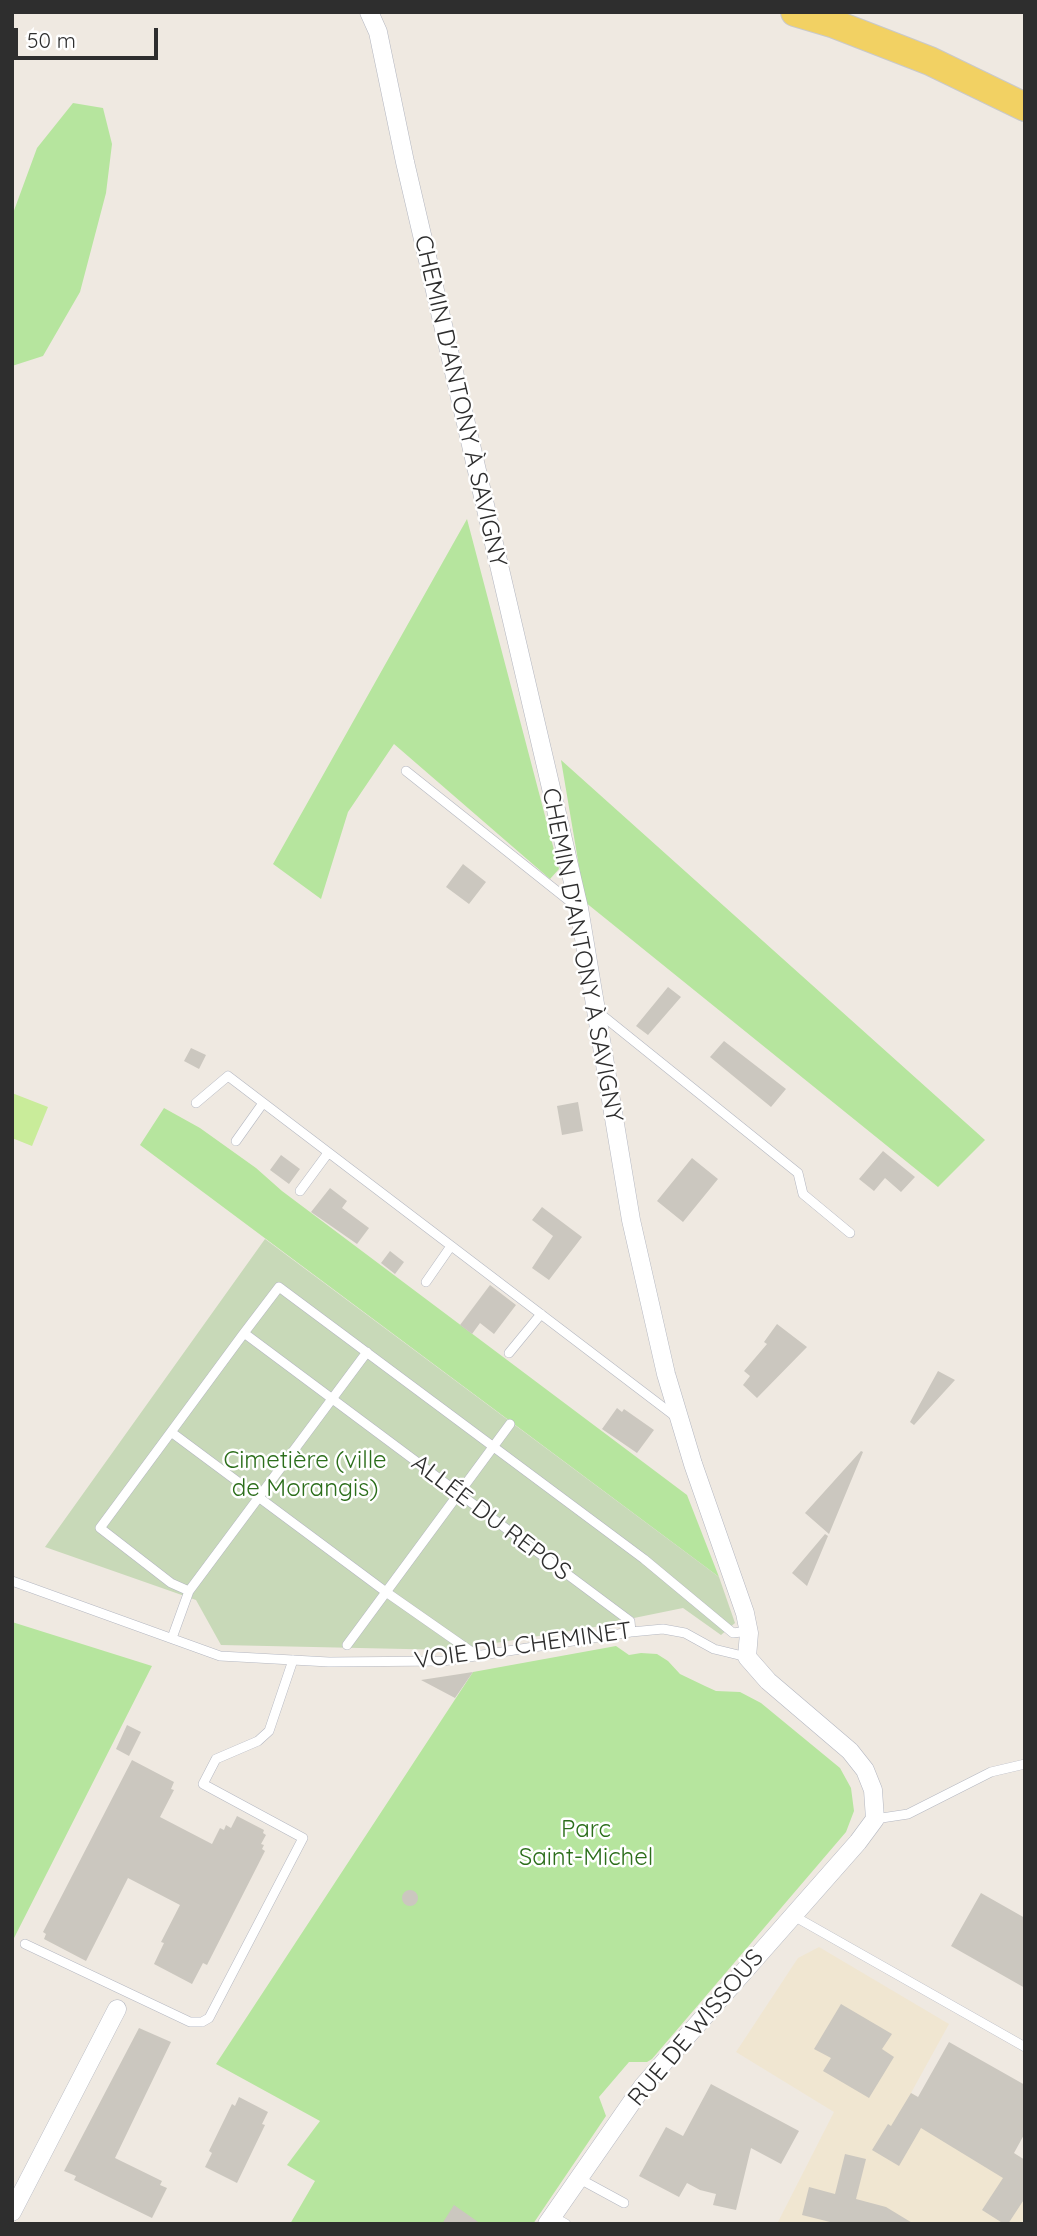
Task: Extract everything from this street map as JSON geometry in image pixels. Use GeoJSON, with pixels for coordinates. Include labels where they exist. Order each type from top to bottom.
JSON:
{"type":"FeatureCollection","features":[{"type":"Feature","properties":{"kind":"main road"},"geometry":{"type":"LineString","coordinates":[[795,12],[832,23],[930,61],[1025,107]]}},
{"type":"Feature","properties":{"kind":"street","name":"CHEMIN D'ANTONY À SAVIGNY"},"geometry":{"type":"LineString","coordinates":[[369,12],[378,32],[405,162],[579,908],[631,1220],[666,1374],[745,1613],[749,1631],[747,1657]]}},
{"type":"Feature","properties":{"kind":"street"},"geometry":{"type":"LineString","coordinates":[[747,1657],[768,1681],[850,1751],[865,1770],[873,1790],[876,1819]]}},
{"type":"Feature","properties":{"kind":"street","name":"RUE DE WISSOUS"},"geometry":{"type":"LineString","coordinates":[[555,2221],[578,2178],[637,2093],[876,1819]]}},
{"type":"Feature","properties":{"kind":"street"},"geometry":{"type":"LineString","coordinates":[[12,2212],[117,2009]]}},
{"type":"Feature","properties":{"kind":"lane"},"geometry":{"type":"LineString","coordinates":[[406,771],[579,908]]}},
{"type":"Feature","properties":{"kind":"lane"},"geometry":{"type":"LineString","coordinates":[[596,1011],[798,1174],[803,1194],[850,1233]]}},
{"type":"Feature","properties":{"kind":"lane"},"geometry":{"type":"LineString","coordinates":[[196,1103],[228,1076],[680,1420]]}},
{"type":"Feature","properties":{"kind":"lane"},"geometry":{"type":"LineString","coordinates":[[236,1141],[263,1103]]}},
{"type":"Feature","properties":{"kind":"lane"},"geometry":{"type":"LineString","coordinates":[[300,1191],[328,1153]]}},
{"type":"Feature","properties":{"kind":"lane"},"geometry":{"type":"LineString","coordinates":[[426,1282],[451,1247]]}},
{"type":"Feature","properties":{"kind":"lane"},"geometry":{"type":"LineString","coordinates":[[189,1591],[171,1583],[100,1528],[279,1287],[643,1559],[733,1633],[749,1631]]}},
{"type":"Feature","properties":{"kind":"lane"},"geometry":{"type":"LineString","coordinates":[[509,1353],[541,1314]]}},
{"type":"Feature","properties":{"kind":"lane","name":"ALLÉE DU REPOS"},"geometry":{"type":"LineString","coordinates":[[244,1333],[630,1621],[631,1632]]}},
{"type":"Feature","properties":{"kind":"lane"},"geometry":{"type":"LineString","coordinates":[[172,1638],[189,1591],[367,1352]]}},
{"type":"Feature","properties":{"kind":"lane"},"geometry":{"type":"LineString","coordinates":[[347,1645],[510,1424]]}},
{"type":"Feature","properties":{"kind":"lane"},"geometry":{"type":"LineString","coordinates":[[171,1432],[480,1657]]}},
{"type":"Feature","properties":{"kind":"lane","name":"VOIE DU CHEMINET"},"geometry":{"type":"LineString","coordinates":[[12,1581],[220,1656],[406,1662],[480,1657],[631,1632],[674,1630],[698,1639],[714,1649],[747,1657]]}},
{"type":"Feature","properties":{"kind":"lane"},"geometry":{"type":"LineString","coordinates":[[25,1944],[190,2022],[202,2022],[209,2018],[303,1838],[203,1784],[216,1759],[258,1741],[269,1731],[293,1660]]}},
{"type":"Feature","properties":{"kind":"lane"},"geometry":{"type":"LineString","coordinates":[[876,1819],[908,1814],[991,1772],[1025,1764]]}},
{"type":"Feature","properties":{"kind":"lane"},"geometry":{"type":"LineString","coordinates":[[792,1915],[1025,2048]]}},
{"type":"Feature","properties":{"kind":"lane"},"geometry":{"type":"LineString","coordinates":[[117,2009],[124,1991]]}},
{"type":"Feature","properties":{"kind":"lane"},"geometry":{"type":"LineString","coordinates":[[578,2178],[625,2203]]}},
{"type":"Feature","properties":{"kind":"shaded area"},"geometry":{"type":"Polygon","coordinates":[[[819,1947],[949,2024],[911,2093],[1025,2160],[1025,2224],[777,2224],[834,2112],[736,2052],[798,1958],[819,1947]]]}},
{"type":"Feature","properties":{"kind":"green space"},"geometry":{"type":"Polygon","coordinates":[[[73,103],[103,108],[112,144],[106,193],[80,292],[43,356],[12,366],[12,216],[37,148],[73,103]]]}},
{"type":"Feature","properties":{"kind":"green space"},"geometry":{"type":"Polygon","coordinates":[[[467,519],[559,869],[550,879],[394,744],[348,812],[321,899],[273,864],[467,519]]]}},
{"type":"Feature","properties":{"kind":"green space"},"geometry":{"type":"Polygon","coordinates":[[[561,760],[985,1140],[938,1187],[585,902],[561,760]]]}},
{"type":"Feature","properties":{"kind":"green space"},"geometry":{"type":"Polygon","coordinates":[[[12,1093],[48,1107],[32,1146],[12,1138],[12,1093]]]}},
{"type":"Feature","properties":{"kind":"green space"},"geometry":{"type":"Polygon","coordinates":[[[164,1108],[200,1128],[256,1168],[282,1191],[687,1495],[719,1577],[140,1145],[164,1108]]]}},
{"type":"Feature","properties":{"kind":"green space","name":"Cimetière (ville de Morangis)"},"geometry":{"type":"Polygon","coordinates":[[[265,1239],[719,1577],[735,1623],[721,1635],[683,1608],[634,1618],[628,1614],[613,1624],[452,1650],[221,1645],[196,1600],[45,1547],[265,1239]]]}},
{"type":"Feature","properties":{"kind":"green space"},"geometry":{"type":"Polygon","coordinates":[[[12,1622],[152,1666],[12,1942],[12,1622]]]}},
{"type":"Feature","properties":{"kind":"green space","name":"Parc Saint-Michel"},"geometry":{"type":"Polygon","coordinates":[[[616,1646],[629,1655],[657,1654],[680,1674],[705,1686],[716,1691],[740,1692],[761,1703],[840,1768],[851,1788],[854,1811],[846,1832],[652,2059],[647,2062],[629,2062],[599,2097],[606,2116],[533,2224],[290,2224],[315,2181],[287,2165],[320,2121],[216,2064],[473,1672],[616,1646]]]}},
{"type":"Feature","properties":{"kind":"building"},"geometry":{"type":"Polygon","coordinates":[[[463,864],[486,882],[469,904],[446,887],[463,864]]]}},
{"type":"Feature","properties":{"kind":"building"},"geometry":{"type":"Polygon","coordinates":[[[668,987],[681,997],[648,1035],[636,1026],[668,987]]]}},
{"type":"Feature","properties":{"kind":"building"},"geometry":{"type":"Polygon","coordinates":[[[724,1041],[786,1089],[771,1107],[710,1057],[724,1041]]]}},
{"type":"Feature","properties":{"kind":"building"},"geometry":{"type":"Polygon","coordinates":[[[191,1048],[206,1055],[199,1069],[184,1061],[191,1048]]]}},
{"type":"Feature","properties":{"kind":"building"},"geometry":{"type":"Polygon","coordinates":[[[578,1102],[583,1131],[562,1135],[557,1106],[578,1102]]]}},
{"type":"Feature","properties":{"kind":"building"},"geometry":{"type":"Polygon","coordinates":[[[883,1151],[915,1177],[901,1192],[885,1178],[874,1191],[859,1179],[883,1151]]]}},
{"type":"Feature","properties":{"kind":"building"},"geometry":{"type":"Polygon","coordinates":[[[281,1155],[300,1169],[289,1184],[270,1170],[281,1155]]]}},
{"type":"Feature","properties":{"kind":"building"},"geometry":{"type":"Polygon","coordinates":[[[692,1158],[718,1179],[683,1222],[657,1201],[692,1158]]]}},
{"type":"Feature","properties":{"kind":"building"},"geometry":{"type":"Polygon","coordinates":[[[330,1188],[347,1201],[342,1208],[369,1228],[357,1244],[311,1212],[330,1188]]]}},
{"type":"Feature","properties":{"kind":"building"},"geometry":{"type":"Polygon","coordinates":[[[542,1207],[582,1237],[549,1280],[532,1268],[553,1236],[532,1220],[542,1207]]]}},
{"type":"Feature","properties":{"kind":"building"},"geometry":{"type":"Polygon","coordinates":[[[390,1251],[404,1262],[395,1274],[381,1263],[390,1251]]]}},
{"type":"Feature","properties":{"kind":"building"},"geometry":{"type":"Polygon","coordinates":[[[490,1285],[516,1305],[494,1334],[480,1323],[472,1334],[460,1325],[490,1285]]]}},
{"type":"Feature","properties":{"kind":"building"},"geometry":{"type":"Polygon","coordinates":[[[777,1324],[807,1347],[757,1398],[743,1385],[750,1376],[744,1371],[767,1344],[764,1342],[777,1324]]]}},
{"type":"Feature","properties":{"kind":"building"},"geometry":{"type":"Polygon","coordinates":[[[938,1371],[955,1380],[914,1425],[910,1422],[938,1371]]]}},
{"type":"Feature","properties":{"kind":"building"},"geometry":{"type":"Polygon","coordinates":[[[617,1408],[622,1412],[624,1409],[654,1430],[637,1453],[602,1429],[617,1408]]]}},
{"type":"Feature","properties":{"kind":"building"},"geometry":{"type":"Polygon","coordinates":[[[861,1451],[863,1452],[829,1534],[805,1513],[861,1451]]]}},
{"type":"Feature","properties":{"kind":"building"},"geometry":{"type":"Polygon","coordinates":[[[825,1534],[828,1536],[807,1586],[792,1573],[825,1534]]]}},
{"type":"Feature","properties":{"kind":"building"},"geometry":{"type":"Polygon","coordinates":[[[473,1672],[455,1698],[421,1680],[473,1672]]]}},
{"type":"Feature","properties":{"kind":"building"},"geometry":{"type":"Polygon","coordinates":[[[127,1725],[141,1732],[129,1756],[116,1749],[127,1725]]]}},
{"type":"Feature","properties":{"kind":"building"},"geometry":{"type":"Polygon","coordinates":[[[132,1760],[174,1782],[171,1789],[174,1790],[160,1817],[212,1844],[220,1828],[224,1830],[226,1825],[231,1828],[237,1816],[264,1830],[266,1835],[261,1844],[264,1845],[262,1849],[265,1851],[207,1965],[203,1963],[192,1984],[154,1964],[164,1943],[161,1942],[180,1905],[128,1878],[86,1961],[44,1939],[46,1934],[43,1932],[132,1760]]]}},
{"type":"Feature","properties":{"kind":"building"},"geometry":{"type":"Polygon","coordinates":[[[407,1890],[413,1890],[418,1898],[416,1904],[407,1906],[402,1901],[402,1895],[407,1890]]]}},
{"type":"Feature","properties":{"kind":"building"},"geometry":{"type":"Polygon","coordinates":[[[981,1893],[1025,1918],[1025,1988],[951,1946],[981,1893]]]}},
{"type":"Feature","properties":{"kind":"building"},"geometry":{"type":"Polygon","coordinates":[[[841,2004],[892,2034],[882,2049],[894,2057],[869,2098],[823,2071],[831,2058],[814,2049],[841,2004]]]}},
{"type":"Feature","properties":{"kind":"building"},"geometry":{"type":"Polygon","coordinates":[[[139,2028],[171,2042],[115,2158],[162,2181],[160,2185],[167,2188],[152,2218],[74,2180],[76,2176],[64,2171],[139,2028]]]}},
{"type":"Feature","properties":{"kind":"building"},"geometry":{"type":"Polygon","coordinates":[[[949,2042],[1025,2085],[1025,2133],[1014,2153],[1025,2160],[1025,2198],[1008,2224],[982,2210],[1003,2178],[921,2128],[899,2166],[872,2150],[888,2124],[891,2126],[911,2093],[918,2097],[949,2042]]]}},
{"type":"Feature","properties":{"kind":"building"},"geometry":{"type":"Polygon","coordinates":[[[711,2084],[799,2131],[781,2164],[751,2148],[736,2210],[713,2205],[716,2194],[687,2183],[679,2197],[639,2176],[666,2127],[683,2136],[711,2084]]]}},
{"type":"Feature","properties":{"kind":"building"},"geometry":{"type":"Polygon","coordinates":[[[239,2097],[268,2112],[262,2124],[265,2125],[237,2183],[205,2167],[212,2153],[209,2151],[232,2104],[235,2106],[239,2097]]]}},
{"type":"Feature","properties":{"kind":"building"},"geometry":{"type":"Polygon","coordinates":[[[845,2154],[866,2159],[856,2199],[886,2207],[914,2224],[838,2224],[802,2215],[809,2187],[835,2194],[845,2154]]]}},
{"type":"Feature","properties":{"kind":"building"},"geometry":{"type":"Polygon","coordinates":[[[454,2205],[481,2224],[442,2224],[454,2205]]]}}]}
